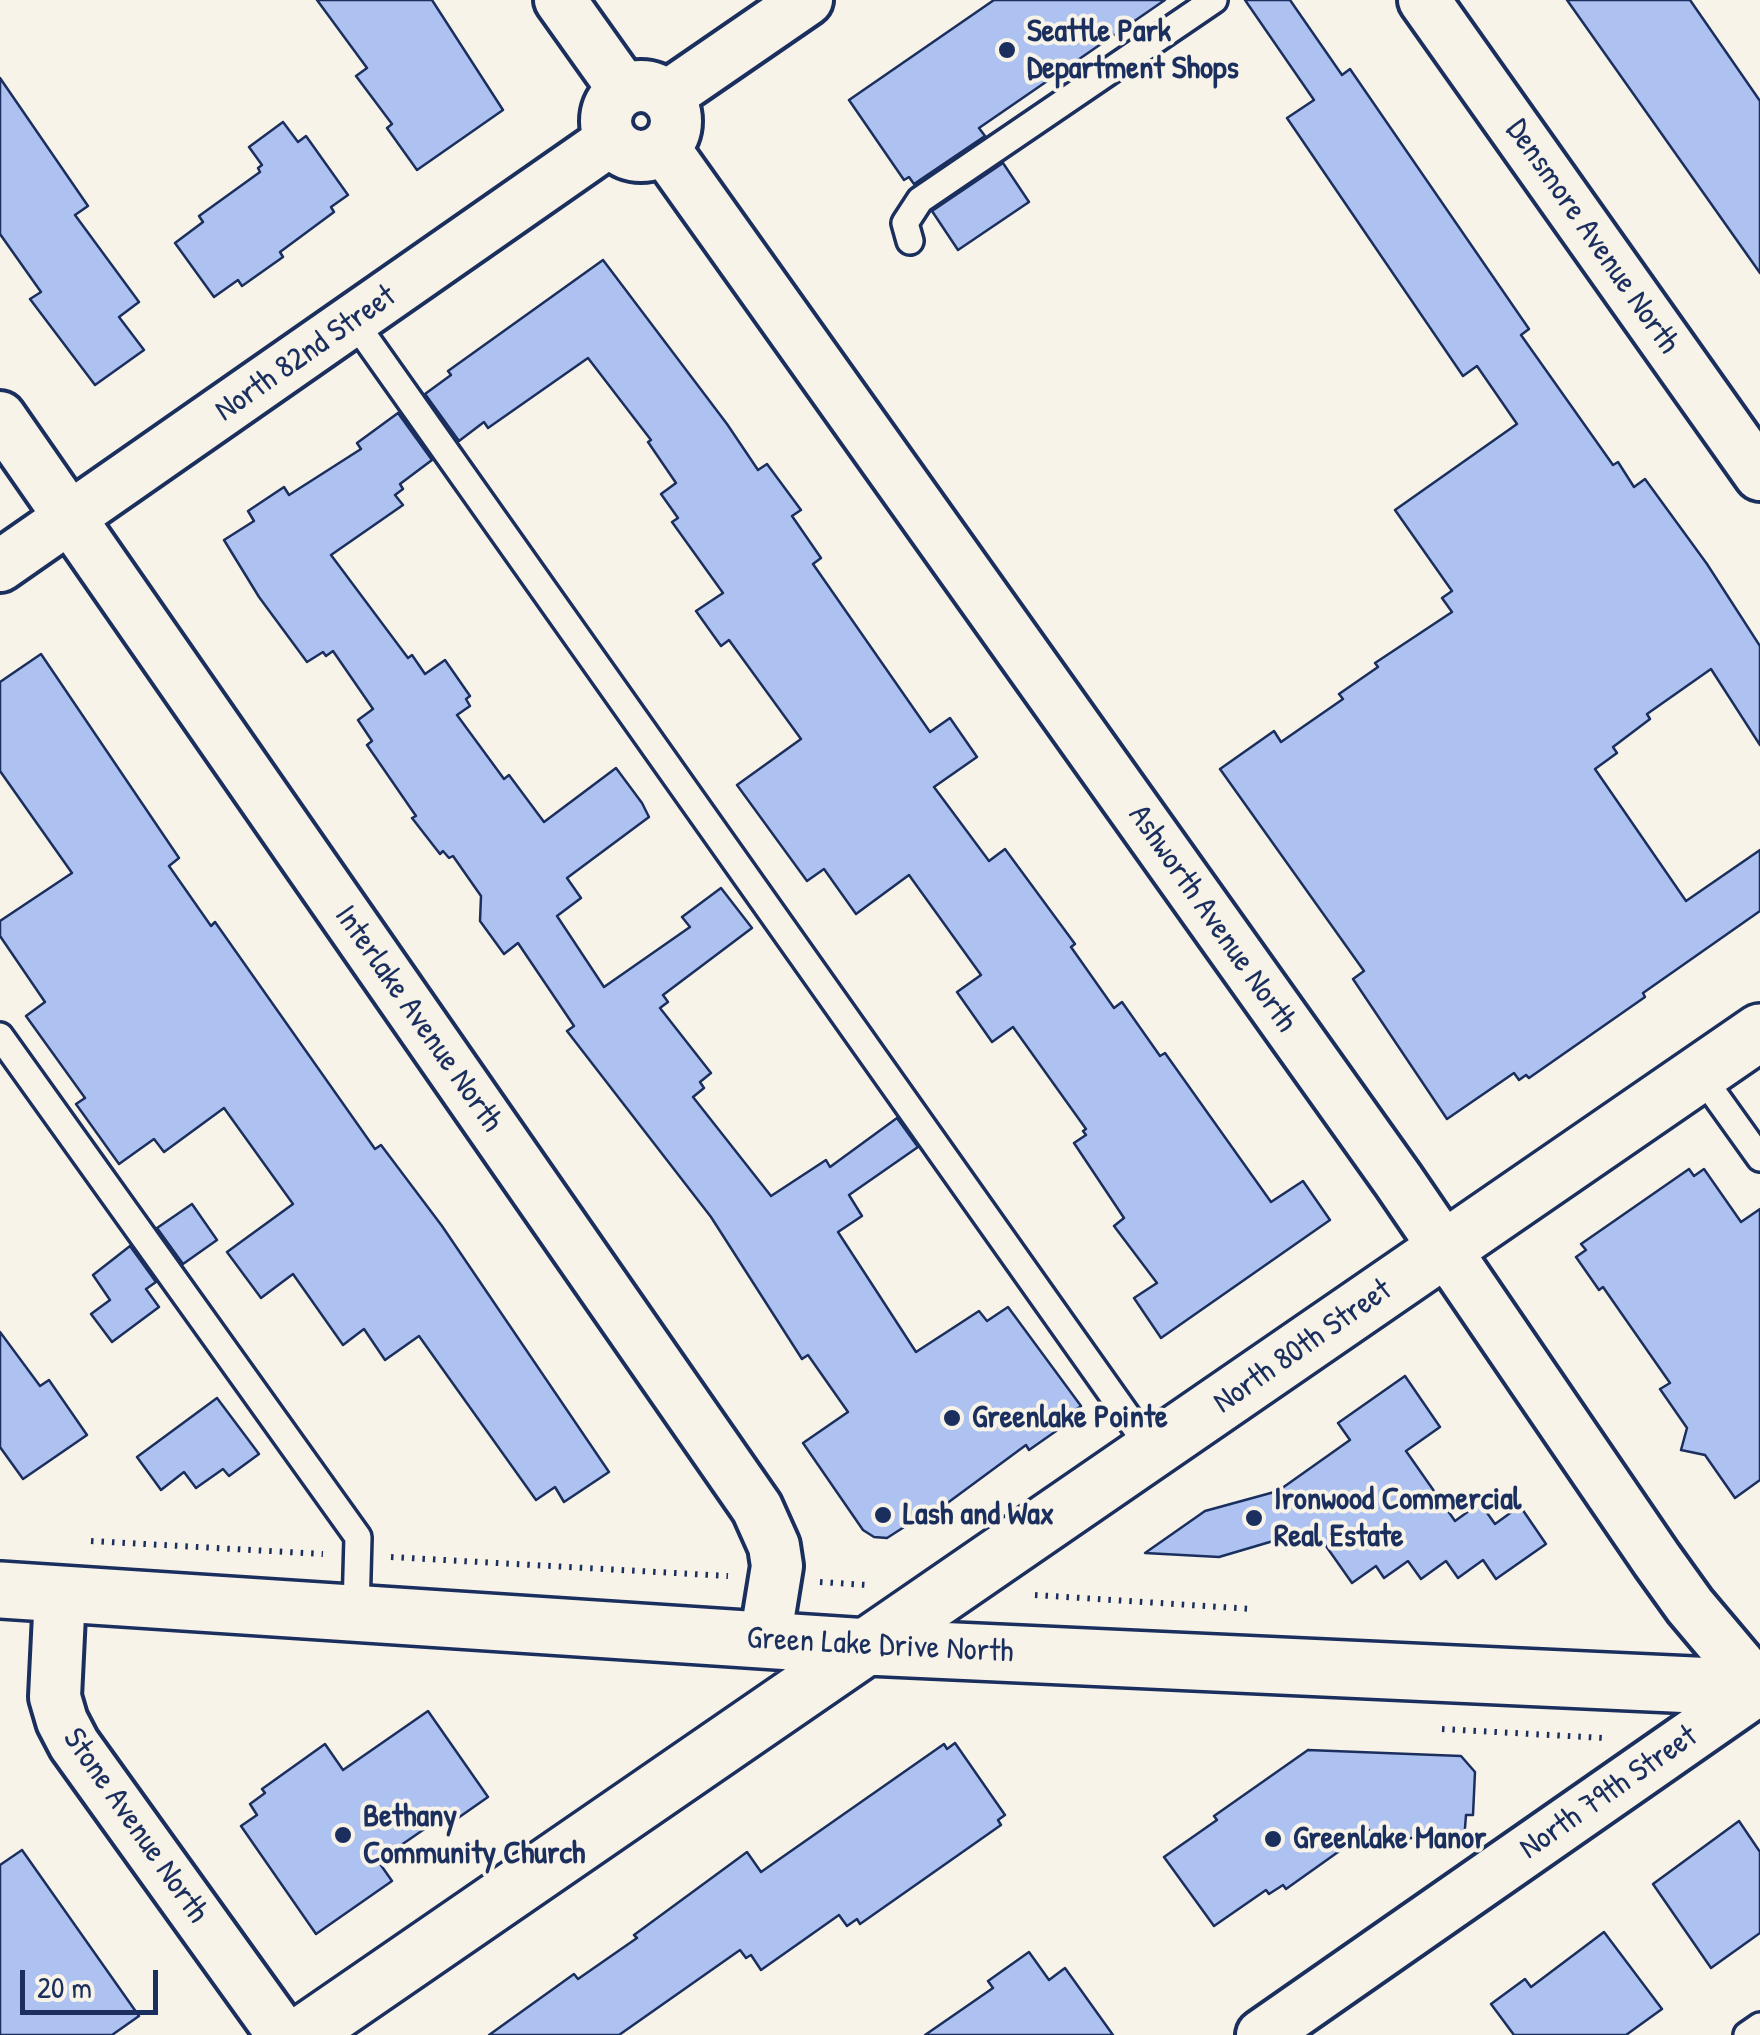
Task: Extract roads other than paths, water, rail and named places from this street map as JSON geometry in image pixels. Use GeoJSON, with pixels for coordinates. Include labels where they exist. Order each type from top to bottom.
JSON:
{"type":"FeatureCollection","features":[{"type":"Feature","properties":{"kind":"street"},"geometry":{"type":"LineString","coordinates":[[560,0],[645,93],[676,116],[676,128],[664,148],[642,157],[630,155],[611,140],[606,117],[615,97],[645,93],[807,0]]}},
{"type":"Feature","properties":{"kind":"street","name":"Densmore Avenue North"},"geometry":{"type":"LineString","coordinates":[[1424,0],[1760,474]]}},
{"type":"Feature","properties":{"kind":"street","name":"North 82nd Street"},"geometry":{"type":"LineString","coordinates":[[0,566],[611,140]]}},
{"type":"Feature","properties":{"kind":"street","name":"Ashworth Avenue North"},"geometry":{"type":"LineString","coordinates":[[664,148],[1446,1248],[1656,1560],[1760,1688]]}},
{"type":"Feature","properties":{"kind":"street","name":"Interlake Avenue North"},"geometry":{"type":"LineString","coordinates":[[0,418],[757,1508],[774,1546],[777,1566],[765,1640]]}},
{"type":"Feature","properties":{"kind":"street","name":"North 80th Street"},"geometry":{"type":"LineString","coordinates":[[302,2035],[1760,1032]]}},
{"type":"Feature","properties":{"kind":"street","name":"Green Lake Drive North"},"geometry":{"type":"LineString","coordinates":[[0,1590],[868,1648],[1760,1688]]}},
{"type":"Feature","properties":{"kind":"street","name":"Stone Avenue North"},"geometry":{"type":"LineString","coordinates":[[60,1594],[55,1697],[62,1722],[282,2035]]}},
{"type":"Feature","properties":{"kind":"street","name":"North 79th Street"},"geometry":{"type":"LineString","coordinates":[[1262,2035],[1760,1688]]}},
{"type":"Feature","properties":{"kind":"lane"},"geometry":{"type":"LineString","coordinates":[[910,241],[905,223],[920,200],[1214,0]]}},
{"type":"Feature","properties":{"kind":"lane"},"geometry":{"type":"LineString","coordinates":[[353,320],[1152,1452]]}},
{"type":"Feature","properties":{"kind":"lane"},"geometry":{"type":"LineString","coordinates":[[0,1036],[358,1538],[356,1611]]}},
{"type":"Feature","properties":{"kind":"lane"},"geometry":{"type":"LineString","coordinates":[[1700,1074],[1760,1158]]}},
{"type":"Feature","properties":{"kind":"lane"},"geometry":{"type":"LineString","coordinates":[[1747,2035],[1760,2026]]}},
{"type":"Feature","properties":{"kind":"place","name":"Seattle Park Department Shops"},"geometry":{"type":"Point","coordinates":[1007,50]}},
{"type":"Feature","properties":{"kind":"place","name":"Greenlake Pointe"},"geometry":{"type":"Point","coordinates":[952,1418]}},
{"type":"Feature","properties":{"kind":"place","name":"Lash and Wax"},"geometry":{"type":"Point","coordinates":[883,1515]}},
{"type":"Feature","properties":{"kind":"place","name":"Ironwood Commercial Real Estate"},"geometry":{"type":"Point","coordinates":[1254,1518]}},
{"type":"Feature","properties":{"kind":"place","name":"Bethany Community Church"},"geometry":{"type":"Point","coordinates":[343,1835]}},
{"type":"Feature","properties":{"kind":"place","name":"Greenlake Manor"},"geometry":{"type":"Point","coordinates":[1273,1839]}}]}
